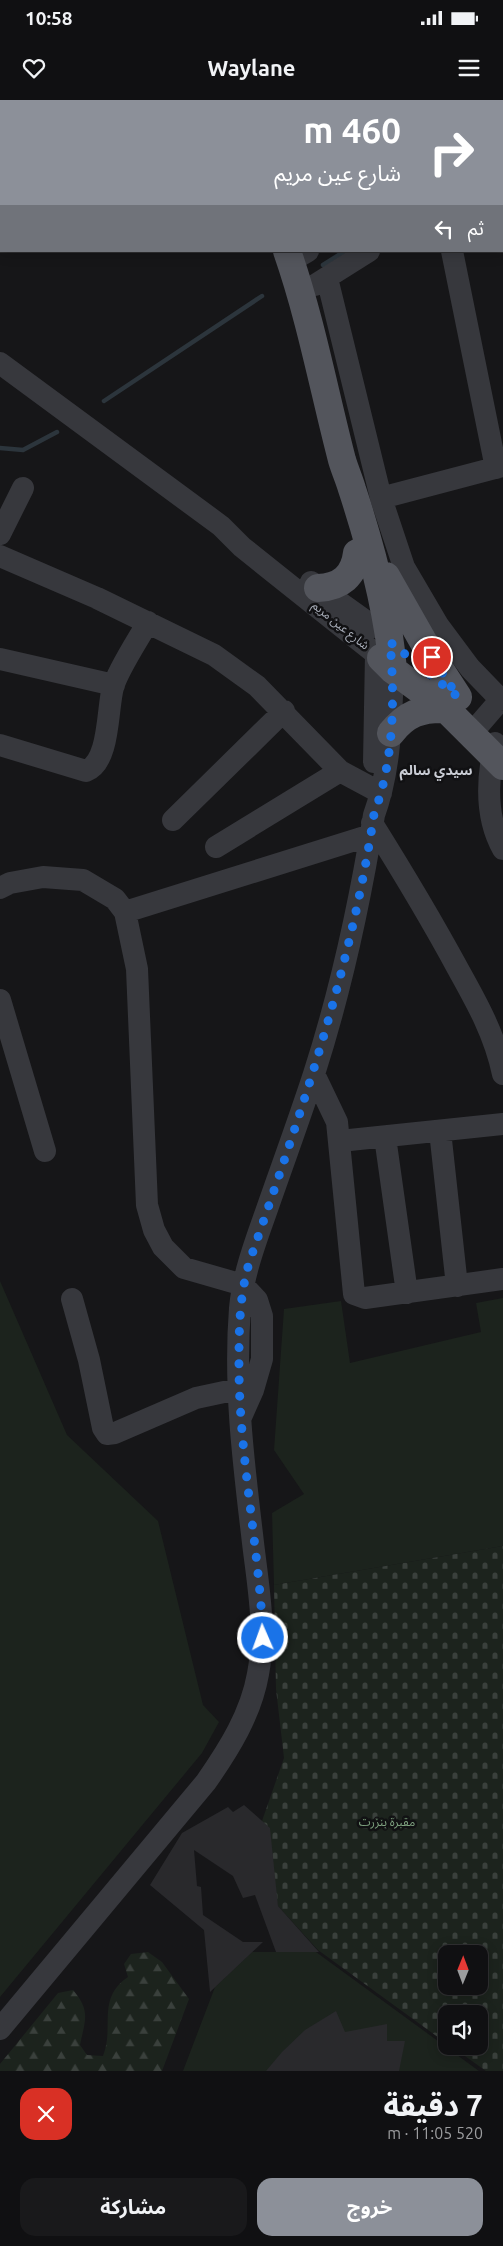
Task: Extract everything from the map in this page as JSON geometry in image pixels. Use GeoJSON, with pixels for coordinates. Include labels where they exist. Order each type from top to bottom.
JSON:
{"type":"FeatureCollection","features":[{"type":"Feature","properties":{"kind":"main road"},"geometry":{"type":"LineString","coordinates":[[295,255],[301,293],[343,463],[383,648]]}},
{"type":"Feature","properties":{"kind":"main road"},"geometry":{"type":"LineString","coordinates":[[318,588],[330,588],[346,579],[356,565],[361,543]]}},
{"type":"Feature","properties":{"kind":"main road"},"geometry":{"type":"LineString","coordinates":[[361,543],[408,617],[452,703],[414,712],[401,721],[390,733]]}},
{"type":"Feature","properties":{"kind":"main road","name":"شارع عين مريم"},"geometry":{"type":"LineString","coordinates":[[383,648],[452,703],[491,746]]}},
{"type":"Feature","properties":{"kind":"street"},"geometry":{"type":"LineString","coordinates":[[301,293],[367,252]]}},
{"type":"Feature","properties":{"kind":"street"},"geometry":{"type":"LineString","coordinates":[[381,498],[500,467],[452,252]]}},
{"type":"Feature","properties":{"kind":"street"},"geometry":{"type":"LineString","coordinates":[[327,278],[381,498],[404,567],[421,599],[470,668],[502,698],[491,746],[490,817],[494,831],[503,849]]}},
{"type":"Feature","properties":{"kind":"street","name":"شارع عين مريم"},"geometry":{"type":"LineString","coordinates":[[0,363],[221,526],[242,547],[330,616],[383,648]]}},
{"type":"Feature","properties":{"kind":"street"},"geometry":{"type":"LineString","coordinates":[[0,534],[23,488]]}},
{"type":"Feature","properties":{"kind":"street","name":"شارع عين مريم"},"geometry":{"type":"LineString","coordinates":[[221,526],[248,540],[318,588],[383,648]]}},
{"type":"Feature","properties":{"kind":"street"},"geometry":{"type":"LineString","coordinates":[[0,556],[98,598],[214,655],[257,686],[284,711],[340,770],[377,791]]}},
{"type":"Feature","properties":{"kind":"street"},"geometry":{"type":"LineString","coordinates":[[330,616],[357,655],[376,699]]}},
{"type":"Feature","properties":{"kind":"street"},"geometry":{"type":"LineString","coordinates":[[0,745],[86,771],[94,768],[101,755],[114,686],[148,622]]}},
{"type":"Feature","properties":{"kind":"street"},"geometry":{"type":"LineString","coordinates":[[377,791],[376,699],[383,648]]}},
{"type":"Feature","properties":{"kind":"street"},"geometry":{"type":"LineString","coordinates":[[0,2029],[206,1782],[229,1749],[245,1718],[258,1676],[263,1638],[240,1419],[238,1389],[240,1307],[243,1285],[250,1260],[314,1074],[347,955],[377,791],[390,733],[383,648]]}},
{"type":"Feature","properties":{"kind":"street"},"geometry":{"type":"LineString","coordinates":[[0,659],[114,686]]}},
{"type":"Feature","properties":{"kind":"street"},"geometry":{"type":"LineString","coordinates":[[172,820],[284,711]]}},
{"type":"Feature","properties":{"kind":"street"},"geometry":{"type":"LineString","coordinates":[[216,847],[340,770]]}},
{"type":"Feature","properties":{"kind":"street"},"geometry":{"type":"LineString","coordinates":[[125,912],[372,824]]}},
{"type":"Feature","properties":{"kind":"street"},"geometry":{"type":"LineString","coordinates":[[372,824],[430,917],[485,1018],[494,1037],[503,1074]]}},
{"type":"Feature","properties":{"kind":"street"},"geometry":{"type":"LineString","coordinates":[[0,888],[10,883],[43,877],[83,880],[114,899],[125,912],[138,968],[147,1206],[154,1230],[163,1247],[184,1268],[243,1285],[253,1293],[259,1307],[262,1345],[259,1372],[240,1419]]}},
{"type":"Feature","properties":{"kind":"street"},"geometry":{"type":"LineString","coordinates":[[0,1000],[45,1150]]}},
{"type":"Feature","properties":{"kind":"street"},"geometry":{"type":"LineString","coordinates":[[314,1074],[336,1122],[340,1141],[354,1294],[365,1298],[503,1279]]}},
{"type":"Feature","properties":{"kind":"street"},"geometry":{"type":"LineString","coordinates":[[340,1141],[503,1124]]}},
{"type":"Feature","properties":{"kind":"street"},"geometry":{"type":"LineString","coordinates":[[440,1131],[458,1286]]}},
{"type":"Feature","properties":{"kind":"street"},"geometry":{"type":"LineString","coordinates":[[385,1137],[407,1293]]}},
{"type":"Feature","properties":{"kind":"street"},"geometry":{"type":"LineString","coordinates":[[72,1298],[89,1360],[103,1428],[107,1434],[115,1433],[196,1398],[238,1389]]}},
{"type":"Feature","properties":{"kind":"green space"},"geometry":{"type":"Polygon","coordinates":[[[0,1281],[67,1435],[158,1521],[203,1705],[219,1722],[202,1753],[0,1997],[0,1281]]]}},
{"type":"Feature","properties":{"kind":"green space"},"geometry":{"type":"Polygon","coordinates":[[[503,1298],[503,1546],[274,1585],[272,1513],[304,1494],[274,1450],[284,1309],[341,1301],[350,1363],[481,1332],[476,1303],[503,1298]]]}},
{"type":"Feature","properties":{"kind":"green space","name":"مقبرة بنزرت"},"geometry":{"type":"Polygon","coordinates":[[[503,1546],[503,2071],[486,2071],[464,2055],[488,2055],[488,2005],[438,2005],[438,2037],[318,1950],[278,1906],[262,1821],[284,1758],[276,1689],[274,1585],[503,1546]]]}},
{"type":"Feature","properties":{"kind":"green space"},"geometry":{"type":"Polygon","coordinates":[[[148,1952],[162,1962],[189,1999],[162,2071],[0,2071],[0,2064],[58,1993],[73,1990],[79,1997],[85,2016],[80,2045],[87,2055],[103,2056],[106,2045],[109,2004],[112,1994],[118,1985],[128,1977],[124,1964],[131,1954],[148,1952]]]}},
{"type":"Feature","properties":{"kind":"green space"},"geometry":{"type":"Polygon","coordinates":[[[252,1952],[316,1952],[438,2041],[438,2055],[457,2055],[479,2071],[183,2071],[215,1987],[252,1952]]]}},
{"type":"Feature","properties":{"kind":"building"},"geometry":{"type":"Polygon","coordinates":[[[244,1805],[270,1828],[278,1906],[319,1952],[276,1952],[255,1895],[243,1898],[233,1876],[194,1850],[197,1886],[201,1887],[203,1915],[243,1942],[263,1942],[210,1992],[204,1930],[150,1885],[182,1833],[228,1807],[233,1812],[244,1805]]]}},
{"type":"Feature","properties":{"kind":"building"},"geometry":{"type":"Polygon","coordinates":[[[336,2011],[345,2032],[387,2024],[387,2041],[405,2041],[399,2071],[266,2071],[282,2052],[305,2030],[336,2011]]]}},
{"type":"Feature","properties":{"kind":"waterway"},"geometry":{"type":"LineString","coordinates":[[323,265],[343,252]]}},
{"type":"Feature","properties":{"kind":"waterway"},"geometry":{"type":"LineString","coordinates":[[104,401],[262,296]]}},
{"type":"Feature","properties":{"kind":"waterway"},"geometry":{"type":"LineString","coordinates":[[0,448],[23,450],[57,432]]}},
{"type":"Feature","properties":{"kind":"district","name":"سيدي سالم"},"geometry":{"type":"Point","coordinates":[436,770]}},
{"type":"Feature","properties":{"kind":"route"},"geometry":{"type":"LineString","coordinates":[[263,1638],[262,1610],[242,1450],[238,1389],[240,1307],[243,1285],[314,1074],[347,955],[374,814],[381,793],[390,733],[393,670],[390,642],[458,697],[432,657]]}}]}
